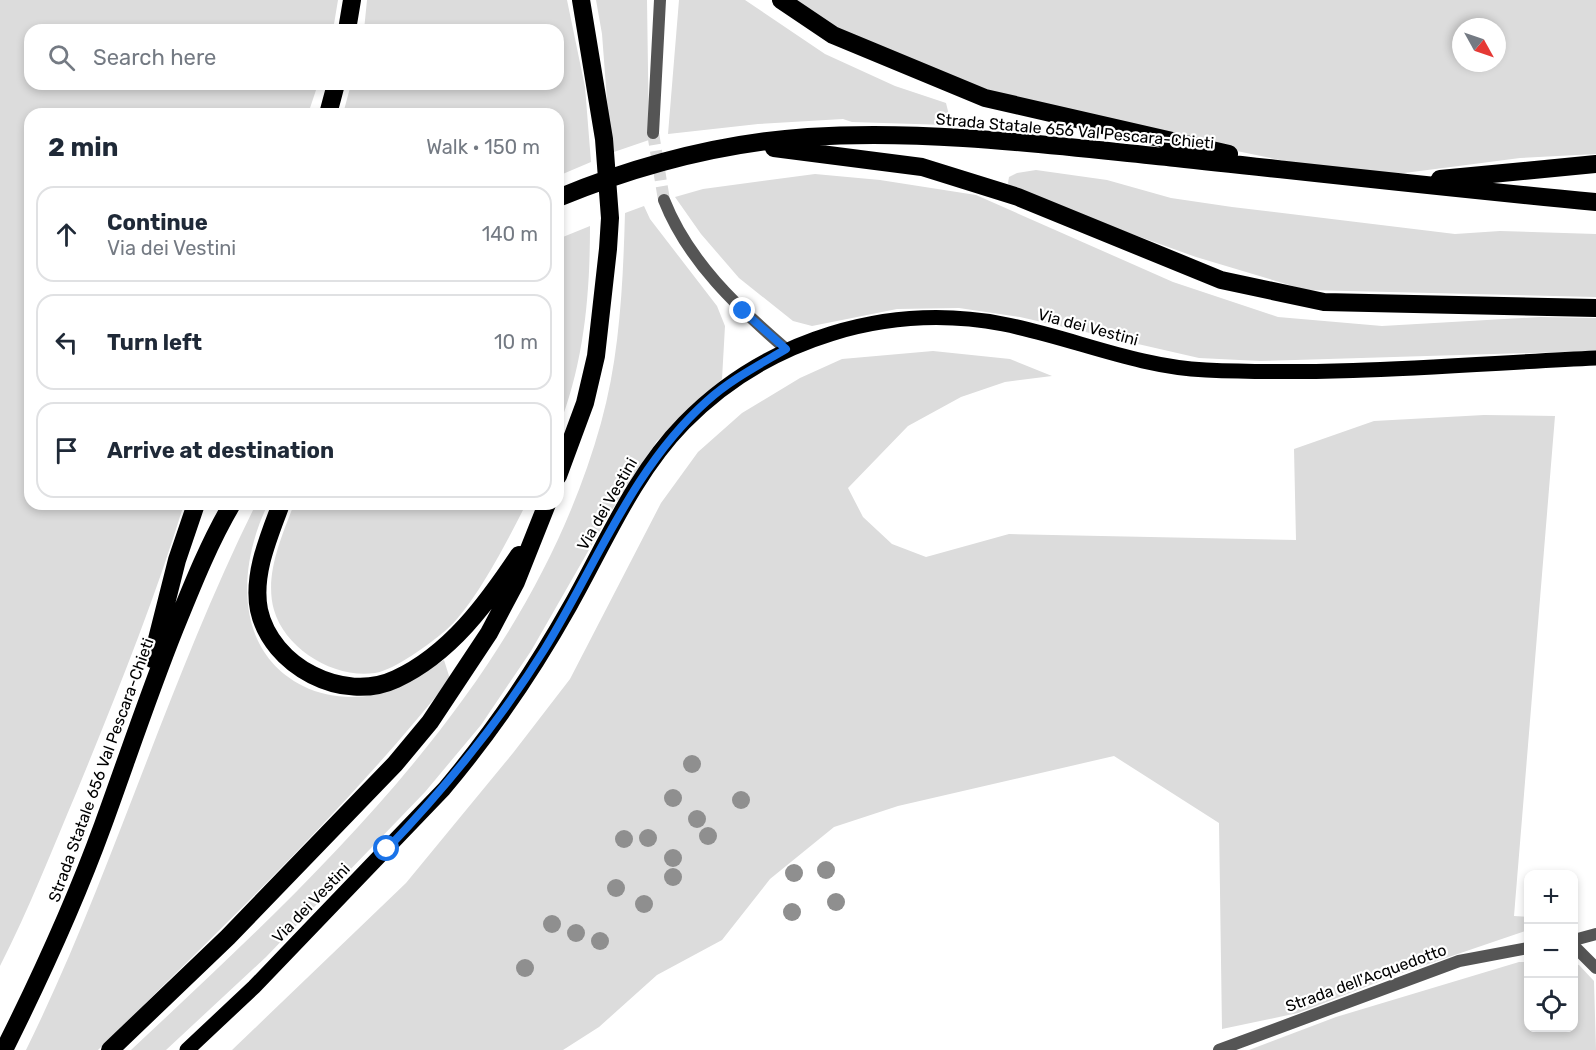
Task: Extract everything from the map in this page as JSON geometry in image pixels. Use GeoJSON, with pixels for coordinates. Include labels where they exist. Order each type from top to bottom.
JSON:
{"type":"FeatureCollection","features":[{"type":"Feature","properties":{"kind":"highway"},"geometry":{"type":"LineString","coordinates":[[348,24],[352,0]]}},
{"type":"Feature","properties":{"kind":"highway"},"geometry":{"type":"LineString","coordinates":[[564,460],[585,403],[596,356],[608,249],[609,219],[604,139],[581,0]]}},
{"type":"Feature","properties":{"kind":"highway"},"geometry":{"type":"LineString","coordinates":[[781,0],[833,35],[985,98],[1307,172]]}},
{"type":"Feature","properties":{"kind":"highway"},"geometry":{"type":"LineString","coordinates":[[330,108],[334,90]]}},
{"type":"Feature","properties":{"kind":"highway","name":"Strada Statale 656 Val Pescara-Chieti"},"geometry":{"type":"LineString","coordinates":[[564,196],[639,167],[745,144],[808,137],[862,136],[980,140],[1596,202]]}},
{"type":"Feature","properties":{"kind":"highway"},"geometry":{"type":"LineString","coordinates":[[745,144],[922,167],[1017,197],[1221,280],[1324,302],[1596,308]]}},
{"type":"Feature","properties":{"kind":"highway"},"geometry":{"type":"LineString","coordinates":[[1404,183],[1596,164]]}},
{"type":"Feature","properties":{"kind":"highway"},"geometry":{"type":"LineString","coordinates":[[134,731],[177,560],[194,510]]}},
{"type":"Feature","properties":{"kind":"highway","name":"Strada Statale 656 Val Pescara-Chieti"},"geometry":{"type":"LineString","coordinates":[[4,1050],[63,927],[103,825],[134,731],[201,563],[229,510]]}},
{"type":"Feature","properties":{"kind":"highway"},"geometry":{"type":"LineString","coordinates":[[279,510],[259,571],[259,609],[266,629],[281,650],[302,671],[334,684],[361,686],[393,681],[426,663],[446,646],[483,604],[539,523]]}},
{"type":"Feature","properties":{"kind":"highway"},"geometry":{"type":"LineString","coordinates":[[110,1050],[228,937],[394,764],[430,722],[489,633],[516,582],[544,510]]}},
{"type":"Feature","properties":{"kind":"main road","name":"Via dei Vestini"},"geometry":{"type":"LineString","coordinates":[[187,1050],[254,987],[444,789],[468,760],[544,650],[648,468],[681,426],[707,400],[735,378],[786,349],[854,327],[907,319],[958,318],[1013,326],[1149,362],[1201,370],[1270,372],[1596,358]]}},
{"type":"Feature","properties":{"kind":"street"},"geometry":{"type":"LineString","coordinates":[[653,133],[660,0]]}},
{"type":"Feature","properties":{"kind":"street"},"geometry":{"type":"LineString","coordinates":[[664,200],[674,226],[711,276],[743,311],[786,349]]}},
{"type":"Feature","properties":{"kind":"street"},"geometry":{"type":"LineString","coordinates":[[1578,939],[1596,934]]}},
{"type":"Feature","properties":{"kind":"street","name":"Strada dell'Acquedotto"},"geometry":{"type":"LineString","coordinates":[[1219,1050],[1459,962],[1524,949]]}},
{"type":"Feature","properties":{"kind":"street"},"geometry":{"type":"LineString","coordinates":[[1578,950],[1596,968]]}},
{"type":"Feature","properties":{"kind":"shaded area"},"geometry":{"type":"Polygon","coordinates":[[[0,0],[338,0],[334,24],[24,24],[24,90],[316,90],[310,108],[24,108],[24,510],[182,510],[147,613],[106,720],[40,879],[0,966],[0,0]]]}},
{"type":"Feature","properties":{"kind":"shaded area"},"geometry":{"type":"Polygon","coordinates":[[[367,0],[567,0],[585,87],[591,162],[564,173],[564,108],[345,108],[349,90],[564,90],[564,24],[365,24],[367,0]]]}},
{"type":"Feature","properties":{"kind":"shaded area"},"geometry":{"type":"Polygon","coordinates":[[[596,0],[647,0],[649,140],[611,153],[602,34],[596,0]]]}},
{"type":"Feature","properties":{"kind":"shaded area"},"geometry":{"type":"Polygon","coordinates":[[[679,0],[745,0],[825,54],[895,86],[946,103],[947,125],[852,122],[843,119],[758,124],[668,134],[679,0]]]}},
{"type":"Feature","properties":{"kind":"shaded area"},"geometry":{"type":"Polygon","coordinates":[[[794,0],[1596,0],[1596,154],[1520,158],[1389,175],[1304,165],[1193,142],[984,92],[838,31],[794,0]]]}},
{"type":"Feature","properties":{"kind":"shaded area"},"geometry":{"type":"Polygon","coordinates":[[[1036,170],[1107,180],[1171,198],[1455,234],[1500,231],[1596,234],[1596,297],[1306,290],[1196,257],[1012,191],[1008,183],[1009,177],[1017,173],[1036,170]]]}},
{"type":"Feature","properties":{"kind":"shaded area"},"geometry":{"type":"Polygon","coordinates":[[[815,174],[880,180],[976,195],[1173,282],[1278,317],[1382,326],[1540,317],[1596,318],[1596,351],[1260,361],[1199,358],[1020,317],[959,308],[897,309],[812,326],[793,321],[739,278],[701,234],[675,197],[703,189],[815,174]]]}},
{"type":"Feature","properties":{"kind":"shaded area"},"geometry":{"type":"Polygon","coordinates":[[[644,206],[650,219],[717,306],[725,326],[722,379],[657,441],[610,513],[531,651],[481,725],[425,792],[266,957],[166,1050],[131,1050],[275,913],[344,842],[410,767],[471,689],[524,606],[568,518],[601,423],[616,345],[622,292],[625,213],[644,206]]]}},
{"type":"Feature","properties":{"kind":"shaded area"},"geometry":{"type":"Polygon","coordinates":[[[590,226],[589,278],[584,329],[574,379],[564,412],[564,237],[590,226]]]}},
{"type":"Feature","properties":{"kind":"shaded area"},"geometry":{"type":"Polygon","coordinates":[[[933,351],[1010,359],[1052,376],[1005,382],[961,397],[908,426],[848,488],[863,517],[892,544],[926,557],[1009,534],[1296,540],[1294,449],[1374,421],[1484,415],[1555,416],[1514,916],[1524,917],[1524,931],[1399,974],[1298,1013],[1222,1029],[1219,823],[1114,756],[898,806],[834,827],[770,879],[722,940],[657,975],[599,1027],[563,1050],[232,1050],[406,883],[513,753],[570,679],[661,503],[698,452],[742,413],[800,378],[842,359],[933,351]]]}},
{"type":"Feature","properties":{"kind":"shaded area"},"geometry":{"type":"Polygon","coordinates":[[[253,510],[266,510],[251,553],[247,579],[248,605],[253,629],[264,651],[280,671],[311,690],[347,697],[384,693],[444,660],[450,679],[324,824],[98,1050],[26,1050],[86,915],[167,708],[224,571],[253,510]]]}},
{"type":"Feature","properties":{"kind":"shaded area"},"geometry":{"type":"Polygon","coordinates":[[[292,510],[523,510],[490,571],[468,606],[456,620],[445,631],[402,662],[375,673],[359,674],[328,666],[300,649],[289,637],[280,624],[271,597],[273,570],[292,510]]]}},
{"type":"Feature","properties":{"kind":"shaded area"},"geometry":{"type":"Polygon","coordinates":[[[1524,962],[1524,1032],[1578,1032],[1578,965],[1594,981],[1596,1050],[1249,1050],[1336,1017],[1524,962]]]}},
{"type":"Feature","properties":{"kind":"tunnel"},"geometry":{"type":"LineString","coordinates":[[653,133],[664,200]]}},
{"type":"Feature","properties":{"kind":"route"},"geometry":{"type":"LineString","coordinates":[[387,849],[444,789],[509,704],[570,607],[627,502],[653,460],[681,426],[707,400],[735,378],[786,349],[743,311]]}}]}
